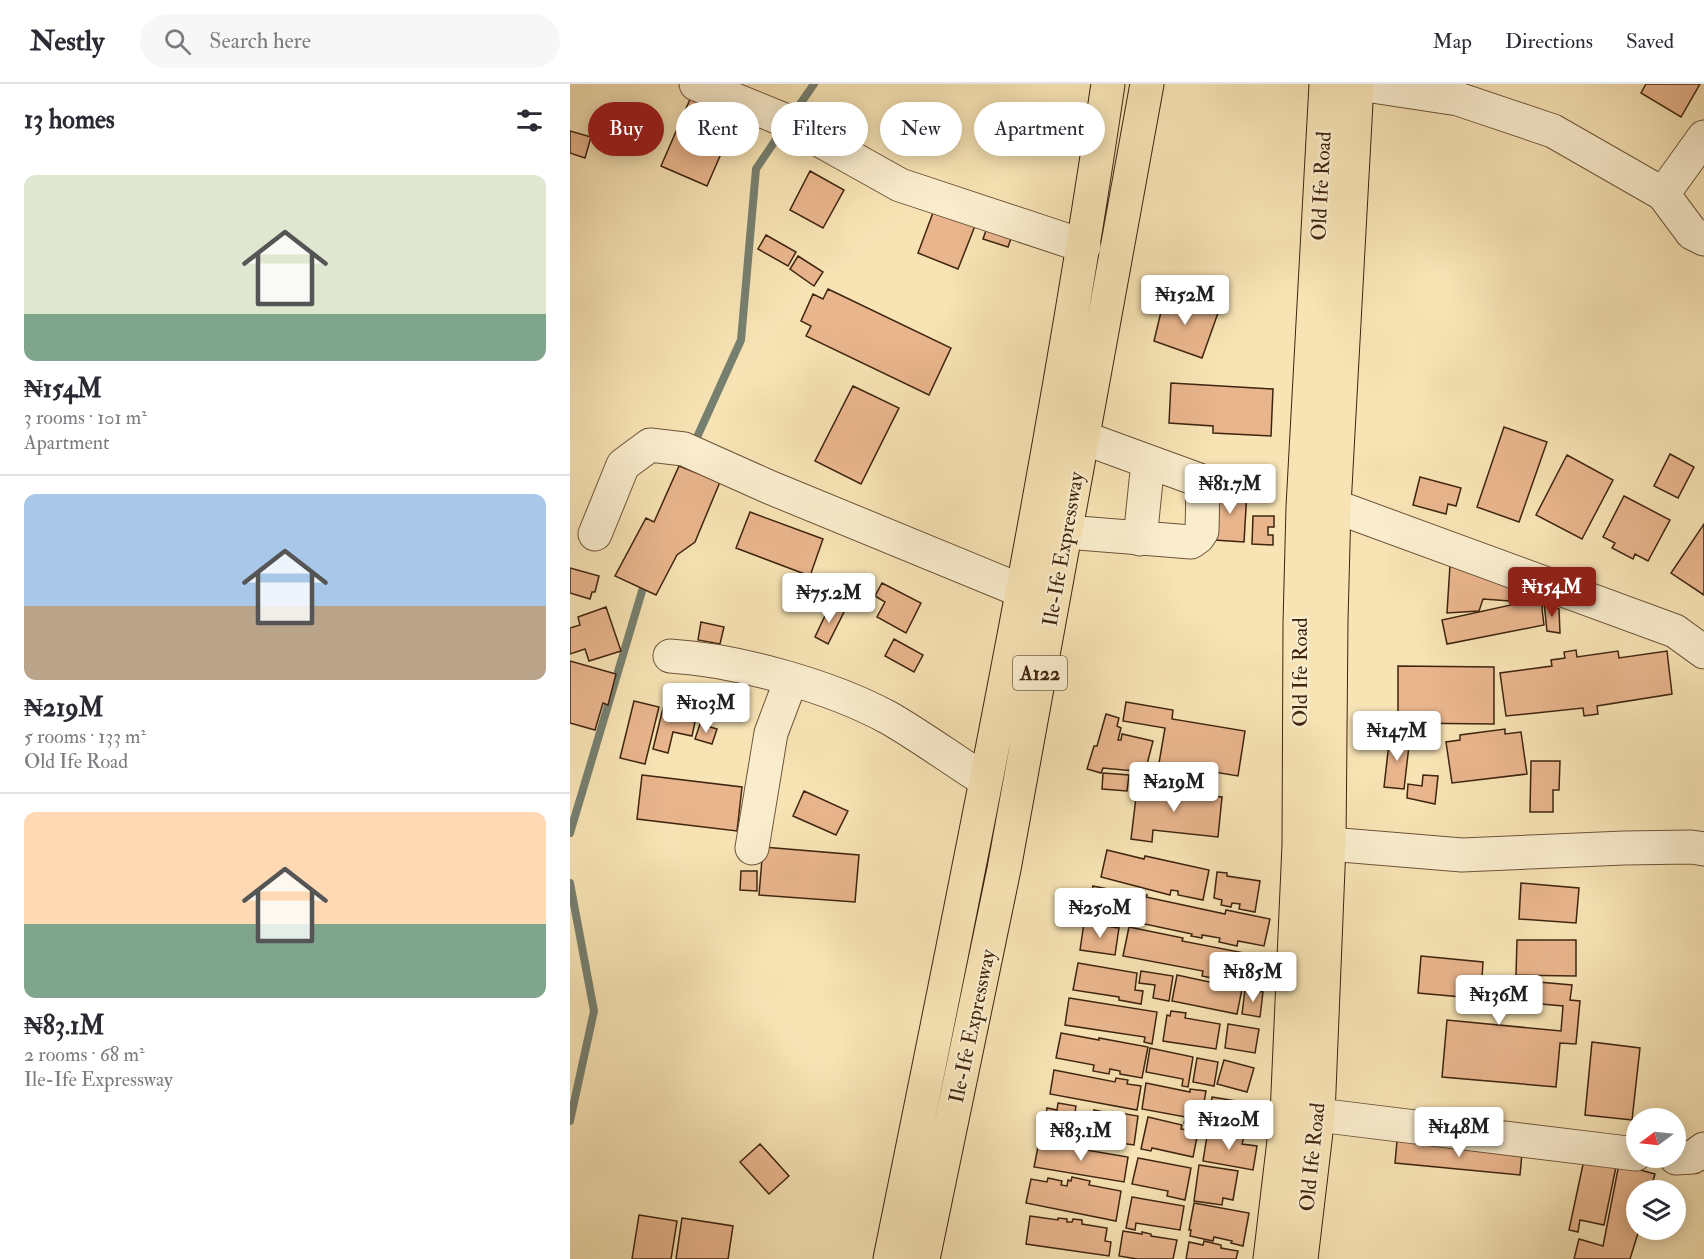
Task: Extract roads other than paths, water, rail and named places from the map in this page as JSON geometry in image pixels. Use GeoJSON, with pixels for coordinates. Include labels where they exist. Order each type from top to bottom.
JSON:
{"type":"FeatureCollection","features":[{"type":"Feature","properties":{"kind":"main road","name":"Ile-Ife Expressway"},"geometry":{"type":"LineString","coordinates":[[890,1259],[1022,591],[1084,246],[1108,84]]}},
{"type":"Feature","properties":{"kind":"main road","name":"Ile-Ife Expressway"},"geometry":{"type":"LineString","coordinates":[[924,1259],[1004,869],[1147,84]]}},
{"type":"Feature","properties":{"kind":"main road","name":"Old Ife Road"},"geometry":{"type":"LineString","coordinates":[[1270,1259],[1287,1115],[1299,845],[1303,507],[1326,84]]}},
{"type":"Feature","properties":{"kind":"main road","name":"Old Ife Road"},"geometry":{"type":"LineString","coordinates":[[1301,1259],[1318,1115],[1329,844],[1334,506],[1358,84]]}},
{"type":"Feature","properties":{"kind":"street"},"geometry":{"type":"LineString","coordinates":[[696,84],[782,119],[900,184],[1084,246]]}},
{"type":"Feature","properties":{"kind":"street"},"geometry":{"type":"LineString","coordinates":[[1358,84],[1458,99],[1553,131],[1663,194],[1700,230]]}},
{"type":"Feature","properties":{"kind":"street"},"geometry":{"type":"LineString","coordinates":[[1663,194],[1704,137]]}},
{"type":"Feature","properties":{"kind":"street"},"geometry":{"type":"LineString","coordinates":[[1066,532],[1191,542],[1196,540],[1202,531],[1202,483],[1084,438]]}},
{"type":"Feature","properties":{"kind":"street"},"geometry":{"type":"LineString","coordinates":[[595,534],[623,465],[650,445],[684,449],[769,487],[1022,591]]}},
{"type":"Feature","properties":{"kind":"street"},"geometry":{"type":"LineString","coordinates":[[1140,538],[1148,462]]}},
{"type":"Feature","properties":{"kind":"street"},"geometry":{"type":"LineString","coordinates":[[1334,506],[1676,631],[1704,652]]}},
{"type":"Feature","properties":{"kind":"street"},"geometry":{"type":"LineString","coordinates":[[670,656],[704,658],[837,694],[889,718],[985,780]]}},
{"type":"Feature","properties":{"kind":"street"},"geometry":{"type":"LineString","coordinates":[[752,848],[771,733],[790,680]]}},
{"type":"Feature","properties":{"kind":"street"},"geometry":{"type":"LineString","coordinates":[[1329,844],[1462,855],[1624,848],[1691,847],[1704,849]]}},
{"type":"Feature","properties":{"kind":"street"},"geometry":{"type":"LineString","coordinates":[[1318,1115],[1626,1153]]}},
{"type":"Feature","properties":{"kind":"street"},"geometry":{"type":"LineString","coordinates":[[1686,1157],[1693,1156],[1704,1149]]}},
{"type":"Feature","properties":{"kind":"waterway"},"geometry":{"type":"LineString","coordinates":[[801,102],[814,84]]}},
{"type":"Feature","properties":{"kind":"waterway"},"geometry":{"type":"LineString","coordinates":[[693,446],[741,340],[756,169],[771,147]]}},
{"type":"Feature","properties":{"kind":"waterway"},"geometry":{"type":"LineString","coordinates":[[570,833],[645,581]]}},
{"type":"Feature","properties":{"kind":"waterway"},"geometry":{"type":"LineString","coordinates":[[570,883],[594,1011],[570,1121]]}}]}
